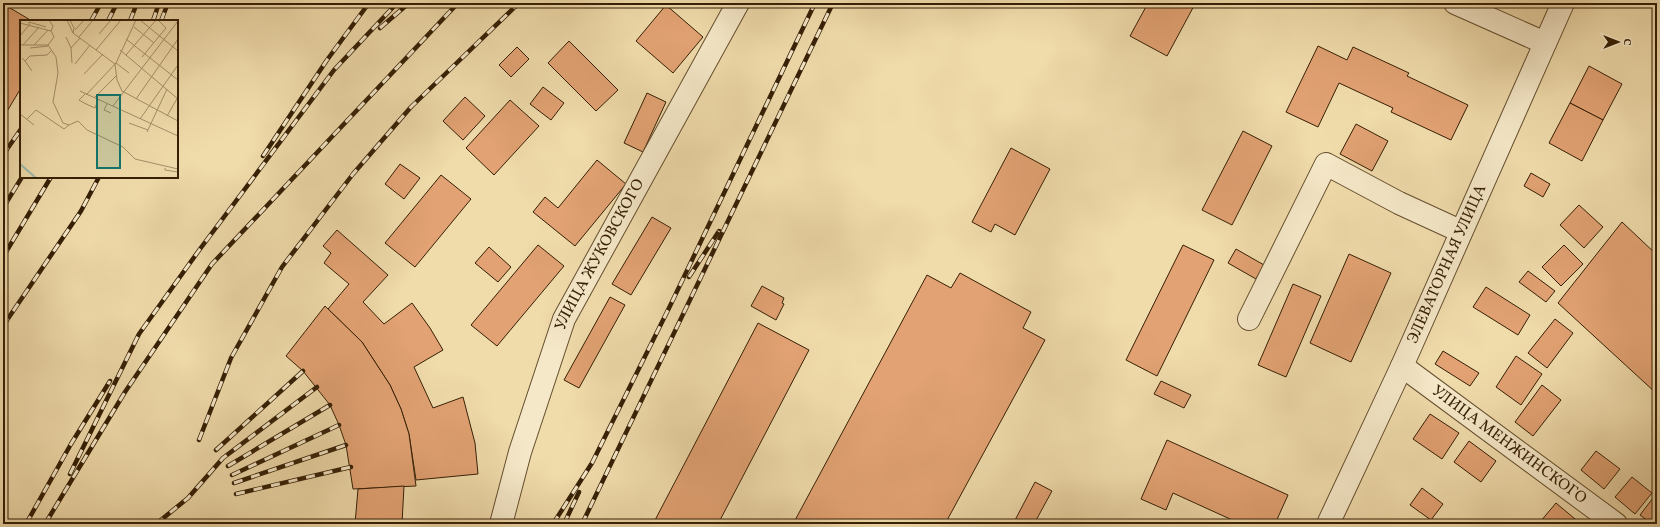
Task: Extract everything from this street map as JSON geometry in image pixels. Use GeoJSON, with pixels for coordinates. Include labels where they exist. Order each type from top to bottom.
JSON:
{"type":"FeatureCollection","features":[{"type":"Feature","properties":{"kind":"street","name":"УЛИЦА ЖУКОВСКОГО"},"geometry":{"type":"LineString","coordinates":[[501,524],[520,452],[564,319],[738,3]]}},
{"type":"Feature","properties":{"kind":"street"},"geometry":{"type":"LineString","coordinates":[[1455,3],[1545,43]]}},
{"type":"Feature","properties":{"kind":"street","name":"ЭЛЕВАТОРНАЯ УЛИЦА"},"geometry":{"type":"LineString","coordinates":[[1328,524],[1402,366],[1460,231],[1563,3]]}},
{"type":"Feature","properties":{"kind":"street"},"geometry":{"type":"LineString","coordinates":[[1249,319],[1326,164],[1399,203],[1460,231]]}},
{"type":"Feature","properties":{"kind":"street","name":"УЛИЦА МЕНЖИНСКОГО"},"geometry":{"type":"LineString","coordinates":[[1402,366],[1616,524]]}},
{"type":"Feature","properties":{"kind":"building"},"geometry":{"type":"Polygon","coordinates":[[[1148,3],[1195,4],[1167,56],[1130,36],[1148,3]]]}},
{"type":"Feature","properties":{"kind":"building"},"geometry":{"type":"Polygon","coordinates":[[[5,5],[30,20],[20,20],[20,90],[3,118],[3,8],[5,5]]]}},
{"type":"Feature","properties":{"kind":"building"},"geometry":{"type":"Polygon","coordinates":[[[666,5],[703,37],[673,73],[636,41],[666,5]]]}},
{"type":"Feature","properties":{"kind":"building"},"geometry":{"type":"Polygon","coordinates":[[[569,41],[618,90],[596,111],[548,63],[569,41]]]}},
{"type":"Feature","properties":{"kind":"building"},"geometry":{"type":"Polygon","coordinates":[[[1318,46],[1347,60],[1353,47],[1409,73],[1407,76],[1468,105],[1451,140],[1391,112],[1393,108],[1339,83],[1318,127],[1286,112],[1318,46]]]}},
{"type":"Feature","properties":{"kind":"building"},"geometry":{"type":"Polygon","coordinates":[[[517,47],[529,59],[511,77],[499,65],[517,47]]]}},
{"type":"Feature","properties":{"kind":"building"},"geometry":{"type":"Polygon","coordinates":[[[1589,66],[1622,84],[1603,120],[1570,103],[1589,66]]]}},
{"type":"Feature","properties":{"kind":"building"},"geometry":{"type":"Polygon","coordinates":[[[543,87],[564,103],[551,120],[530,104],[543,87]]]}},
{"type":"Feature","properties":{"kind":"building"},"geometry":{"type":"Polygon","coordinates":[[[647,93],[666,102],[643,152],[624,143],[647,93]]]}},
{"type":"Feature","properties":{"kind":"building"},"geometry":{"type":"Polygon","coordinates":[[[465,97],[485,116],[463,140],[443,121],[465,97]]]}},
{"type":"Feature","properties":{"kind":"building"},"geometry":{"type":"Polygon","coordinates":[[[510,100],[539,126],[494,175],[466,148],[510,100]]]}},
{"type":"Feature","properties":{"kind":"building"},"geometry":{"type":"Polygon","coordinates":[[[1570,103],[1603,120],[1582,161],[1549,143],[1570,103]]]}},
{"type":"Feature","properties":{"kind":"building"},"geometry":{"type":"Polygon","coordinates":[[[1356,124],[1388,141],[1372,171],[1340,154],[1356,124]]]}},
{"type":"Feature","properties":{"kind":"building"},"geometry":{"type":"Polygon","coordinates":[[[1243,131],[1272,146],[1232,225],[1202,210],[1243,131]]]}},
{"type":"Feature","properties":{"kind":"building"},"geometry":{"type":"Polygon","coordinates":[[[1011,148],[1050,169],[1015,235],[995,224],[991,232],[972,222],[1011,148]]]}},
{"type":"Feature","properties":{"kind":"building"},"geometry":{"type":"Polygon","coordinates":[[[597,160],[626,184],[575,246],[533,212],[545,197],[558,208],[597,160]]]}},
{"type":"Feature","properties":{"kind":"building"},"geometry":{"type":"Polygon","coordinates":[[[400,164],[420,178],[404,199],[385,184],[400,164]]]}},
{"type":"Feature","properties":{"kind":"building"},"geometry":{"type":"Polygon","coordinates":[[[1531,173],[1550,184],[1543,197],[1524,186],[1531,173]]]}},
{"type":"Feature","properties":{"kind":"building"},"geometry":{"type":"Polygon","coordinates":[[[441,175],[471,199],[415,267],[385,243],[441,175]]]}},
{"type":"Feature","properties":{"kind":"building"},"geometry":{"type":"Polygon","coordinates":[[[1579,205],[1603,227],[1584,248],[1560,225],[1579,205]]]}},
{"type":"Feature","properties":{"kind":"building"},"geometry":{"type":"Polygon","coordinates":[[[652,217],[671,228],[631,295],[612,284],[652,217]]]}},
{"type":"Feature","properties":{"kind":"building"},"geometry":{"type":"Polygon","coordinates":[[[1622,222],[1657,255],[1657,394],[1558,303],[1622,222]]]}},
{"type":"Feature","properties":{"kind":"building"},"geometry":{"type":"Polygon","coordinates":[[[337,230],[388,275],[363,302],[384,324],[412,303],[430,328],[443,350],[414,367],[433,408],[463,397],[475,443],[478,474],[416,480],[409,434],[401,409],[390,385],[362,342],[328,309],[349,284],[324,263],[331,253],[323,246],[337,230]]]}},
{"type":"Feature","properties":{"kind":"building"},"geometry":{"type":"Polygon","coordinates":[[[538,245],[564,266],[497,346],[471,325],[538,245]]]}},
{"type":"Feature","properties":{"kind":"building"},"geometry":{"type":"Polygon","coordinates":[[[1183,245],[1214,260],[1157,376],[1126,360],[1183,245]]]}},
{"type":"Feature","properties":{"kind":"building"},"geometry":{"type":"Polygon","coordinates":[[[1564,245],[1583,264],[1561,286],[1542,267],[1564,245]]]}},
{"type":"Feature","properties":{"kind":"building"},"geometry":{"type":"Polygon","coordinates":[[[489,247],[511,267],[498,282],[475,263],[489,247]]]}},
{"type":"Feature","properties":{"kind":"building"},"geometry":{"type":"Polygon","coordinates":[[[1236,249],[1264,265],[1256,279],[1228,263],[1236,249]]]}},
{"type":"Feature","properties":{"kind":"building"},"geometry":{"type":"Polygon","coordinates":[[[1349,254],[1391,273],[1351,362],[1310,343],[1349,254]]]}},
{"type":"Feature","properties":{"kind":"building"},"geometry":{"type":"Polygon","coordinates":[[[1528,271],[1555,291],[1546,302],[1519,282],[1528,271]]]}},
{"type":"Feature","properties":{"kind":"building"},"geometry":{"type":"Polygon","coordinates":[[[960,273],[1031,312],[1023,328],[1045,340],[945,524],[793,524],[927,275],[951,288],[960,273]]]}},
{"type":"Feature","properties":{"kind":"building"},"geometry":{"type":"Polygon","coordinates":[[[1293,284],[1321,296],[1286,377],[1258,365],[1293,284]]]}},
{"type":"Feature","properties":{"kind":"building"},"geometry":{"type":"Polygon","coordinates":[[[762,286],[784,298],[782,303],[784,304],[776,320],[751,306],[762,286]]]}},
{"type":"Feature","properties":{"kind":"building"},"geometry":{"type":"Polygon","coordinates":[[[1486,287],[1530,315],[1518,335],[1473,307],[1486,287]]]}},
{"type":"Feature","properties":{"kind":"building"},"geometry":{"type":"Polygon","coordinates":[[[610,297],[625,305],[579,388],[564,380],[610,297]]]}},
{"type":"Feature","properties":{"kind":"building"},"geometry":{"type":"Polygon","coordinates":[[[325,306],[362,342],[390,385],[401,409],[409,434],[416,486],[353,489],[346,445],[330,405],[303,371],[286,356],[325,306]]]}},
{"type":"Feature","properties":{"kind":"building"},"geometry":{"type":"Polygon","coordinates":[[[1555,319],[1573,333],[1547,368],[1528,353],[1555,319]]]}},
{"type":"Feature","properties":{"kind":"building"},"geometry":{"type":"Polygon","coordinates":[[[758,323],[809,350],[718,524],[653,524],[758,323]]]}},
{"type":"Feature","properties":{"kind":"building"},"geometry":{"type":"Polygon","coordinates":[[[1443,351],[1479,373],[1470,386],[1435,364],[1443,351]]]}},
{"type":"Feature","properties":{"kind":"building"},"geometry":{"type":"Polygon","coordinates":[[[1516,356],[1542,374],[1521,405],[1496,387],[1516,356]]]}},
{"type":"Feature","properties":{"kind":"building"},"geometry":{"type":"Polygon","coordinates":[[[1161,381],[1191,395],[1184,408],[1154,394],[1161,381]]]}},
{"type":"Feature","properties":{"kind":"building"},"geometry":{"type":"Polygon","coordinates":[[[1542,385],[1561,400],[1533,436],[1515,422],[1542,385]]]}},
{"type":"Feature","properties":{"kind":"building"},"geometry":{"type":"Polygon","coordinates":[[[1430,414],[1459,433],[1442,459],[1413,439],[1430,414]]]}},
{"type":"Feature","properties":{"kind":"building"},"geometry":{"type":"Polygon","coordinates":[[[1167,440],[1288,495],[1275,524],[1241,524],[1173,493],[1166,510],[1141,499],[1167,440]]]}},
{"type":"Feature","properties":{"kind":"building"},"geometry":{"type":"Polygon","coordinates":[[[1469,441],[1496,461],[1481,482],[1454,462],[1469,441]]]}},
{"type":"Feature","properties":{"kind":"building"},"geometry":{"type":"Polygon","coordinates":[[[1596,451],[1620,469],[1604,489],[1581,470],[1596,451]]]}},
{"type":"Feature","properties":{"kind":"building"},"geometry":{"type":"Polygon","coordinates":[[[1632,477],[1652,493],[1635,514],[1615,497],[1632,477]]]}},
{"type":"Feature","properties":{"kind":"building"},"geometry":{"type":"Polygon","coordinates":[[[1035,482],[1052,491],[1034,524],[1013,524],[1035,482]]]}},
{"type":"Feature","properties":{"kind":"building"},"geometry":{"type":"Polygon","coordinates":[[[404,486],[402,524],[355,524],[358,489],[404,486]]]}},
{"type":"Feature","properties":{"kind":"building"},"geometry":{"type":"Polygon","coordinates":[[[1422,488],[1443,504],[1431,520],[1410,505],[1422,488]]]}},
{"type":"Feature","properties":{"kind":"building"},"geometry":{"type":"Polygon","coordinates":[[[1656,494],[1657,524],[1652,524],[1640,515],[1656,494]]]}},
{"type":"Feature","properties":{"kind":"building"},"geometry":{"type":"Polygon","coordinates":[[[1556,503],[1581,524],[1542,524],[1540,522],[1556,503]]]}},
{"type":"Feature","properties":{"kind":"railway"},"geometry":{"type":"LineString","coordinates":[[92,20],[101,3]]}},
{"type":"Feature","properties":{"kind":"railway"},"geometry":{"type":"LineString","coordinates":[[108,20],[117,3]]}},
{"type":"Feature","properties":{"kind":"railway"},"geometry":{"type":"LineString","coordinates":[[130,20],[137,3]]}},
{"type":"Feature","properties":{"kind":"railway"},"geometry":{"type":"LineString","coordinates":[[153,20],[159,3]]}},
{"type":"Feature","properties":{"kind":"railway"},"geometry":{"type":"LineString","coordinates":[[161,20],[168,3]]}},
{"type":"Feature","properties":{"kind":"railway"},"geometry":{"type":"LineString","coordinates":[[263,156],[327,60],[369,3]]}},
{"type":"Feature","properties":{"kind":"railway"},"geometry":{"type":"LineString","coordinates":[[70,474],[139,334],[200,249],[334,70],[397,3]]}},
{"type":"Feature","properties":{"kind":"railway"},"geometry":{"type":"LineString","coordinates":[[380,28],[409,3]]}},
{"type":"Feature","properties":{"kind":"railway"},"geometry":{"type":"LineString","coordinates":[[45,524],[125,392],[212,264],[458,3]]}},
{"type":"Feature","properties":{"kind":"railway"},"geometry":{"type":"LineString","coordinates":[[199,440],[231,358],[282,267],[353,174],[411,107],[519,3]]}},
{"type":"Feature","properties":{"kind":"railway"},"geometry":{"type":"LineString","coordinates":[[553,524],[592,463],[670,306],[815,3]]}},
{"type":"Feature","properties":{"kind":"railway"},"geometry":{"type":"LineString","coordinates":[[582,524],[833,3]]}},
{"type":"Feature","properties":{"kind":"railway"},"geometry":{"type":"LineString","coordinates":[[3,155],[20,130]]}},
{"type":"Feature","properties":{"kind":"railway"},"geometry":{"type":"LineString","coordinates":[[3,208],[21,178]]}},
{"type":"Feature","properties":{"kind":"railway"},"geometry":{"type":"LineString","coordinates":[[3,257],[50,178]]}},
{"type":"Feature","properties":{"kind":"railway"},"geometry":{"type":"LineString","coordinates":[[3,326],[81,211],[98,178]]}},
{"type":"Feature","properties":{"kind":"railway"},"geometry":{"type":"LineString","coordinates":[[689,277],[719,231]]}},
{"type":"Feature","properties":{"kind":"railway"},"geometry":{"type":"LineString","coordinates":[[216,450],[303,371]]}},
{"type":"Feature","properties":{"kind":"railway"},"geometry":{"type":"LineString","coordinates":[[26,524],[71,444],[110,381]]}},
{"type":"Feature","properties":{"kind":"railway"},"geometry":{"type":"LineString","coordinates":[[156,524],[188,498],[223,458],[317,387]]}},
{"type":"Feature","properties":{"kind":"railway"},"geometry":{"type":"LineString","coordinates":[[228,466],[330,405]]}},
{"type":"Feature","properties":{"kind":"railway"},"geometry":{"type":"LineString","coordinates":[[232,475],[339,425]]}},
{"type":"Feature","properties":{"kind":"railway"},"geometry":{"type":"LineString","coordinates":[[234,483],[346,445]]}},
{"type":"Feature","properties":{"kind":"railway"},"geometry":{"type":"LineString","coordinates":[[236,494],[351,467]]}},
{"type":"Feature","properties":{"kind":"railway"},"geometry":{"type":"LineString","coordinates":[[564,524],[579,492]]}}]}
